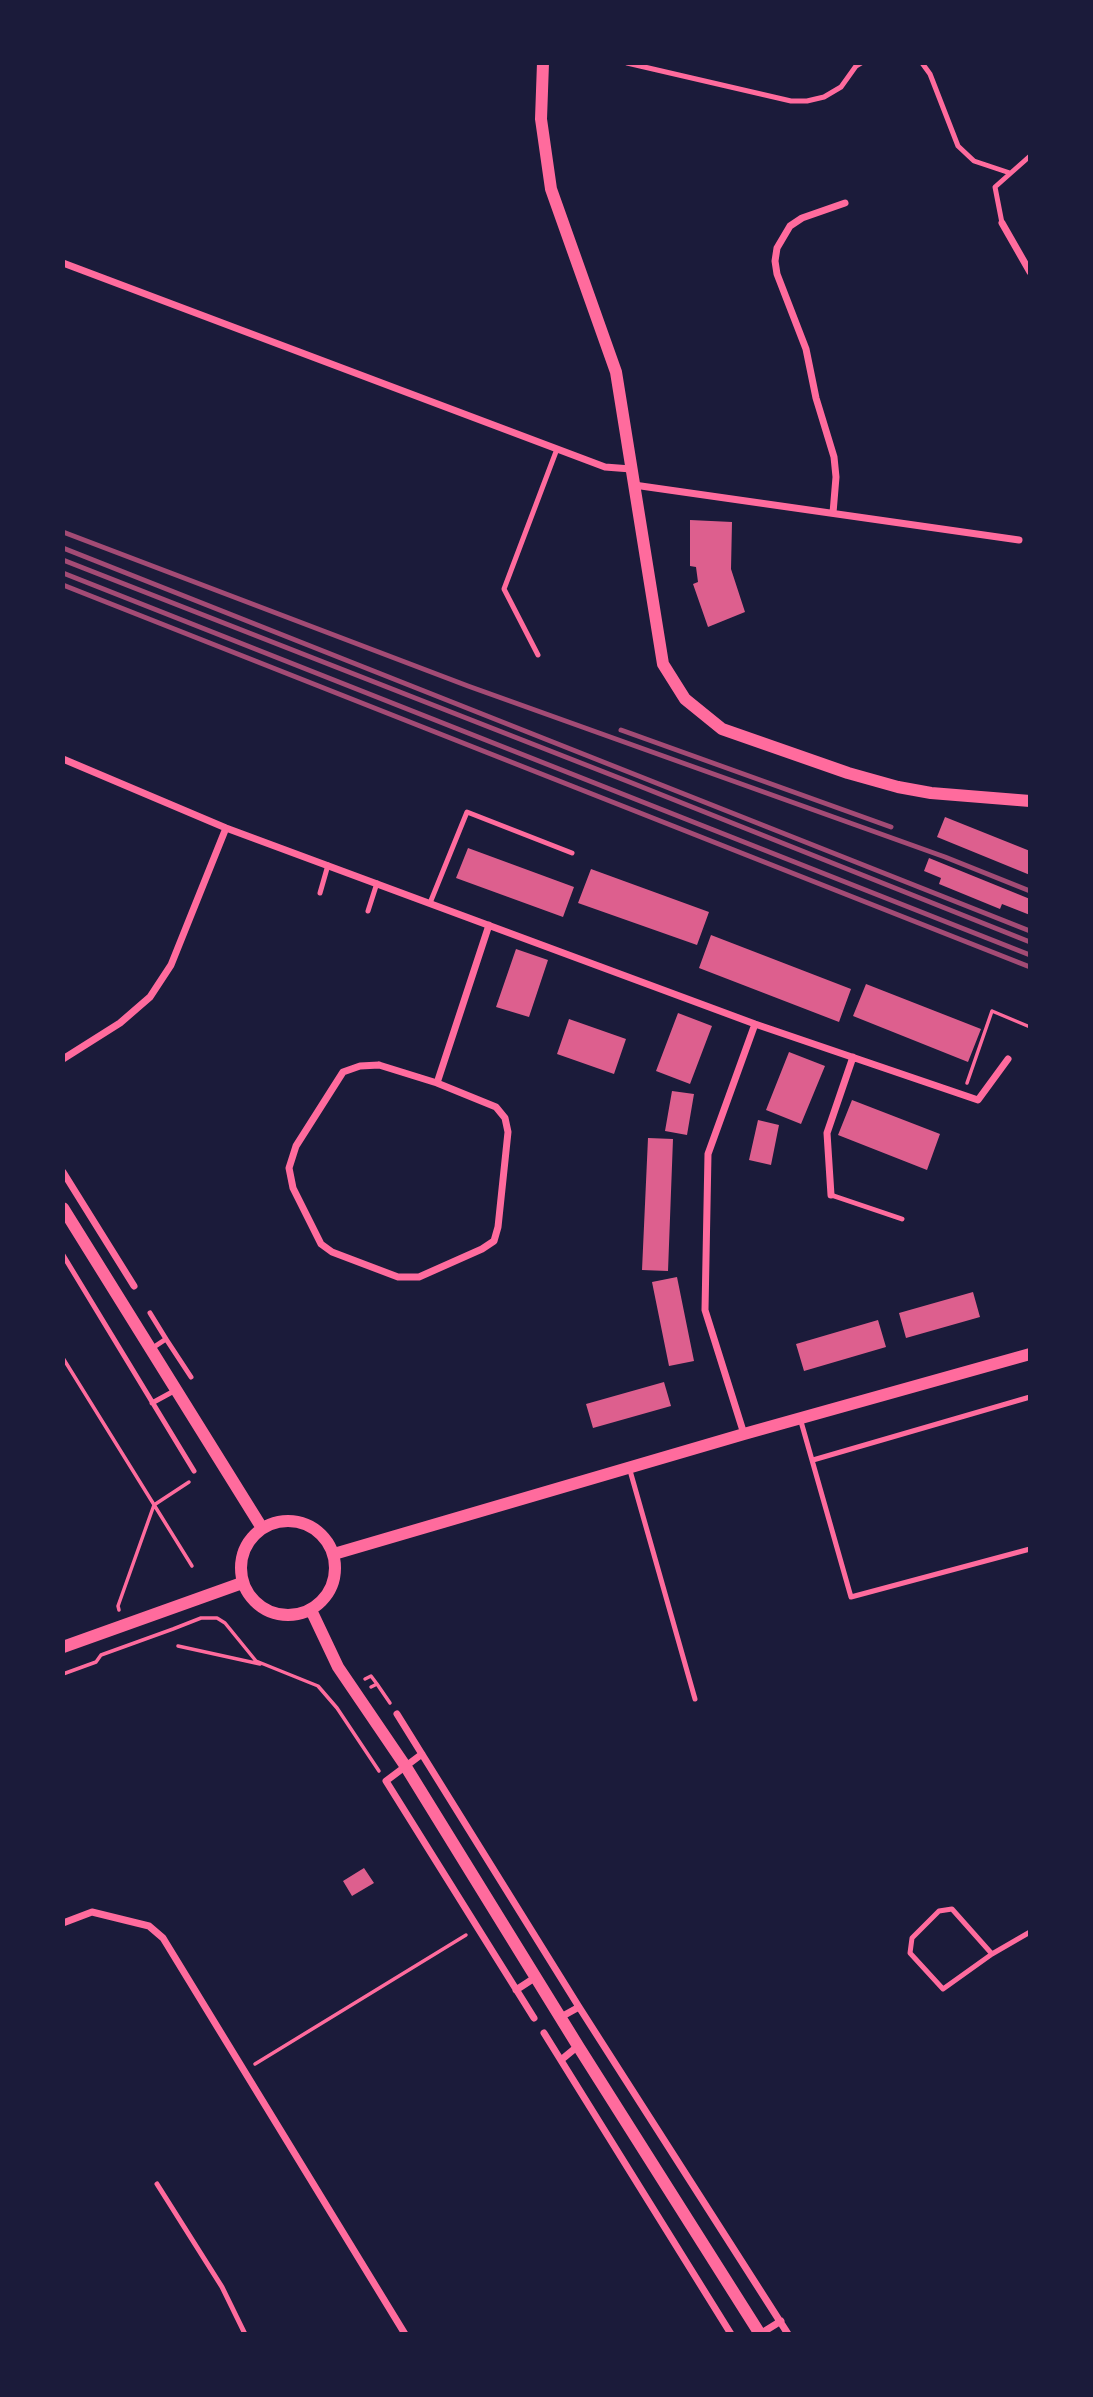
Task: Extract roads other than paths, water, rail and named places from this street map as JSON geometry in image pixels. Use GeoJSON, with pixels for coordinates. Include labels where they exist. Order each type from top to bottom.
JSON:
{"type":"FeatureCollection","features":[{"type":"Feature","properties":{"kind":"street"},"geometry":{"type":"LineString","coordinates":[[543,63],[541,119],[551,190],[616,372],[663,664],[685,699],[723,729],[848,773],[898,787],[934,793],[1030,801]]}},
{"type":"Feature","properties":{"kind":"street"},"geometry":{"type":"LineString","coordinates":[[833,513],[836,477],[834,457],[819,409],[806,349],[780,284],[775,261],[777,248],[790,226],[802,218],[845,203]]}},
{"type":"Feature","properties":{"kind":"street"},"geometry":{"type":"LineString","coordinates":[[1002,223],[1030,272]]}},
{"type":"Feature","properties":{"kind":"street"},"geometry":{"type":"LineString","coordinates":[[63,263],[605,467],[631,469]]}},
{"type":"Feature","properties":{"kind":"street"},"geometry":{"type":"LineString","coordinates":[[633,485],[1019,540]]}},
{"type":"Feature","properties":{"kind":"street"},"geometry":{"type":"LineString","coordinates":[[63,759],[226,828],[755,1024],[978,1100],[1008,1059]]}},
{"type":"Feature","properties":{"kind":"street"},"geometry":{"type":"LineString","coordinates":[[63,1059],[120,1023],[150,997],[171,965],[226,828]]}},
{"type":"Feature","properties":{"kind":"street"},"geometry":{"type":"LineString","coordinates":[[437,1083],[489,925]]}},
{"type":"Feature","properties":{"kind":"street"},"geometry":{"type":"LineString","coordinates":[[744,1434],[705,1310],[708,1154],[755,1024]]}},
{"type":"Feature","properties":{"kind":"street"},"geometry":{"type":"LineString","coordinates":[[831,1195],[827,1133],[853,1057]]}},
{"type":"Feature","properties":{"kind":"street"},"geometry":{"type":"LineString","coordinates":[[379,1065],[437,1083],[496,1107],[505,1118],[508,1132],[498,1227],[494,1241],[419,1277],[409,1278],[398,1277],[332,1252],[321,1244],[293,1188],[289,1168],[296,1146],[343,1072],[360,1066],[379,1065]]}},
{"type":"Feature","properties":{"kind":"street"},"geometry":{"type":"LineString","coordinates":[[63,1172],[134,1286]]}},
{"type":"Feature","properties":{"kind":"street"},"geometry":{"type":"LineString","coordinates":[[63,1208],[262,1528]]}},
{"type":"Feature","properties":{"kind":"street"},"geometry":{"type":"LineString","coordinates":[[106,1276],[122,1266]]}},
{"type":"Feature","properties":{"kind":"street"},"geometry":{"type":"LineString","coordinates":[[334,1554],[629,1467],[1030,1354]]}},
{"type":"Feature","properties":{"kind":"street"},"geometry":{"type":"LineString","coordinates":[[284,1520],[300,1521],[315,1528],[326,1539],[334,1554],[336,1570],[332,1586],[324,1600],[311,1610],[296,1615],[281,1615],[267,1610],[254,1601],[242,1583],[240,1571],[243,1552],[262,1528],[284,1520]]}},
{"type":"Feature","properties":{"kind":"street"},"geometry":{"type":"LineString","coordinates":[[63,1647],[242,1583]]}},
{"type":"Feature","properties":{"kind":"street"},"geometry":{"type":"LineString","coordinates":[[311,1610],[338,1667],[406,1767],[760,2334],[781,2321]]}},
{"type":"Feature","properties":{"kind":"street"},"geometry":{"type":"LineString","coordinates":[[397,1714],[579,2007],[788,2334]]}},
{"type":"Feature","properties":{"kind":"street"},"geometry":{"type":"LineString","coordinates":[[422,1754],[386,1781],[534,2018]]}},
{"type":"Feature","properties":{"kind":"street"},"geometry":{"type":"LineString","coordinates":[[63,1923],[92,1912],[149,1926],[163,1938],[405,2334]]}},
{"type":"Feature","properties":{"kind":"street"},"geometry":{"type":"LineString","coordinates":[[516,1990],[536,1977]]}},
{"type":"Feature","properties":{"kind":"street"},"geometry":{"type":"LineString","coordinates":[[561,2017],[579,2007]]}},
{"type":"Feature","properties":{"kind":"street"},"geometry":{"type":"LineString","coordinates":[[544,2033],[731,2334]]}},
{"type":"Feature","properties":{"kind":"street"},"geometry":{"type":"LineString","coordinates":[[561,2060],[578,2046]]}},
{"type":"Feature","properties":{"kind":"lane"},"geometry":{"type":"LineString","coordinates":[[627,63],[790,101],[824,97],[841,87],[861,63]]}},
{"type":"Feature","properties":{"kind":"lane"},"geometry":{"type":"LineString","coordinates":[[922,63],[930,74],[958,146],[974,161],[1010,173]]}},
{"type":"Feature","properties":{"kind":"lane"},"geometry":{"type":"LineString","coordinates":[[1002,223],[995,187],[1030,156]]}},
{"type":"Feature","properties":{"kind":"lane"},"geometry":{"type":"LineString","coordinates":[[538,655],[504,589],[557,449]]}},
{"type":"Feature","properties":{"kind":"lane"},"geometry":{"type":"LineString","coordinates":[[430,903],[467,812],[572,853]]}},
{"type":"Feature","properties":{"kind":"lane"},"geometry":{"type":"LineString","coordinates":[[320,893],[328,865]]}},
{"type":"Feature","properties":{"kind":"lane"},"geometry":{"type":"LineString","coordinates":[[368,911],[377,883]]}},
{"type":"Feature","properties":{"kind":"lane"},"geometry":{"type":"LineString","coordinates":[[831,1195],[902,1219]]}},
{"type":"Feature","properties":{"kind":"lane"},"geometry":{"type":"LineString","coordinates":[[63,1255],[194,1471]]}},
{"type":"Feature","properties":{"kind":"lane"},"geometry":{"type":"LineString","coordinates":[[150,1314],[191,1377]]}},
{"type":"Feature","properties":{"kind":"lane"},"geometry":{"type":"LineString","coordinates":[[151,1349],[166,1339]]}},
{"type":"Feature","properties":{"kind":"lane"},"geometry":{"type":"LineString","coordinates":[[152,1403],[176,1390]]}},
{"type":"Feature","properties":{"kind":"lane"},"geometry":{"type":"LineString","coordinates":[[813,1460],[1030,1397]]}},
{"type":"Feature","properties":{"kind":"lane"},"geometry":{"type":"LineString","coordinates":[[800,1418],[851,1597],[1030,1549]]}},
{"type":"Feature","properties":{"kind":"lane"},"geometry":{"type":"LineString","coordinates":[[629,1467],[695,1699]]}},
{"type":"Feature","properties":{"kind":"lane"},"geometry":{"type":"LineString","coordinates":[[992,1954],[952,1909],[939,1911],[912,1938],[910,1952],[943,1989],[992,1954],[1030,1932]]}},
{"type":"Feature","properties":{"kind":"lane"},"geometry":{"type":"LineString","coordinates":[[157,2184],[222,2287],[245,2334]]}},
{"type":"Feature","properties":{"kind":"railway"},"geometry":{"type":"LineString","coordinates":[[63,532],[468,686],[945,857],[1030,891]]}},
{"type":"Feature","properties":{"kind":"railway"},"geometry":{"type":"LineString","coordinates":[[63,548],[1030,931]]}},
{"type":"Feature","properties":{"kind":"railway"},"geometry":{"type":"LineString","coordinates":[[63,560],[1030,942]]}},
{"type":"Feature","properties":{"kind":"railway"},"geometry":{"type":"LineString","coordinates":[[63,573],[1030,955]]}},
{"type":"Feature","properties":{"kind":"railway"},"geometry":{"type":"LineString","coordinates":[[63,585],[1030,967]]}},
{"type":"Feature","properties":{"kind":"railway"},"geometry":{"type":"LineString","coordinates":[[621,730],[891,827]]}}]}
